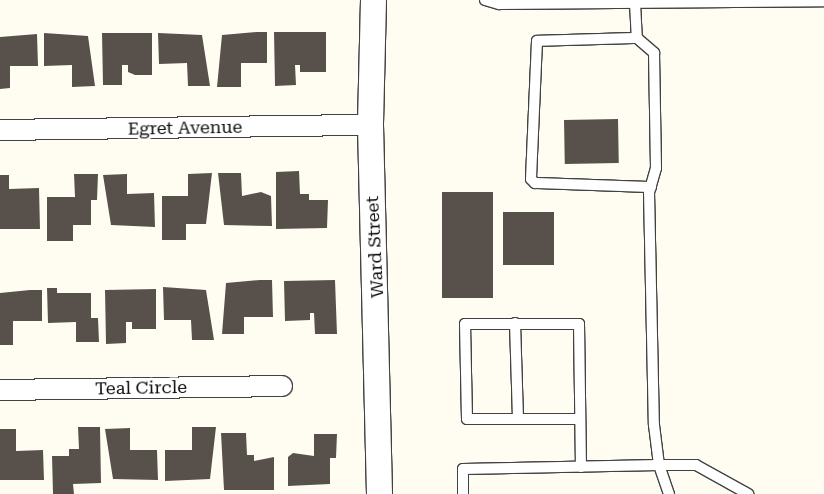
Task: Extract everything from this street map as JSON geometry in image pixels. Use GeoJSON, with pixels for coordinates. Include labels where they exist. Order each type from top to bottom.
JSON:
{"type":"FeatureCollection","features":[{"type":"Feature","properties":{"kind":"street","name":"Ward Street"},"geometry":{"type":"LineString","coordinates":[[373,0],[370,125],[380,494]]}},
{"type":"Feature","properties":{"kind":"street","name":"Egret Avenue"},"geometry":{"type":"LineString","coordinates":[[0,130],[370,125]]}},
{"type":"Feature","properties":{"kind":"street","name":"Teal Circle"},"geometry":{"type":"LineString","coordinates":[[0,390],[282,386]]}},
{"type":"Feature","properties":{"kind":"lane"},"geometry":{"type":"LineString","coordinates":[[485,0],[499,4],[824,1]]}},
{"type":"Feature","properties":{"kind":"lane"},"geometry":{"type":"LineString","coordinates":[[635,3],[637,38]]}},
{"type":"Feature","properties":{"kind":"lane"},"geometry":{"type":"LineString","coordinates":[[651,187],[534,183],[531,179],[537,41],[637,38],[654,53],[656,168],[651,187],[654,425],[659,466],[669,494]]}},
{"type":"Feature","properties":{"kind":"lane"},"geometry":{"type":"LineString","coordinates":[[515,323],[518,419]]}},
{"type":"Feature","properties":{"kind":"lane"},"geometry":{"type":"LineString","coordinates":[[580,419],[467,419],[465,324],[578,324],[580,419],[581,467]]}},
{"type":"Feature","properties":{"kind":"lane"},"geometry":{"type":"LineString","coordinates":[[463,494],[463,469],[696,466],[748,494]]}},
{"type":"Feature","properties":{"kind":"building"},"geometry":{"type":"Polygon","coordinates":[[[267,32],[267,63],[241,63],[241,87],[217,87],[222,35],[267,32]]]}},
{"type":"Feature","properties":{"kind":"building"},"geometry":{"type":"Polygon","coordinates":[[[274,32],[326,32],[326,72],[300,72],[300,65],[295,65],[296,85],[275,86],[274,32]]]}},
{"type":"Feature","properties":{"kind":"building"},"geometry":{"type":"Polygon","coordinates":[[[44,33],[88,36],[95,86],[72,87],[72,65],[44,66],[44,33]]]}},
{"type":"Feature","properties":{"kind":"building"},"geometry":{"type":"Polygon","coordinates":[[[102,33],[152,33],[152,75],[135,75],[128,72],[128,65],[122,65],[122,85],[103,85],[102,33]]]}},
{"type":"Feature","properties":{"kind":"building"},"geometry":{"type":"Polygon","coordinates":[[[158,33],[202,35],[210,86],[188,86],[187,63],[159,64],[158,33]]]}},
{"type":"Feature","properties":{"kind":"building"},"geometry":{"type":"Polygon","coordinates":[[[37,34],[38,66],[10,66],[10,88],[0,89],[0,37],[37,34]]]}},
{"type":"Feature","properties":{"kind":"building"},"geometry":{"type":"Polygon","coordinates":[[[618,119],[619,163],[565,164],[564,120],[618,119]]]}},
{"type":"Feature","properties":{"kind":"building"},"geometry":{"type":"Polygon","coordinates":[[[299,171],[300,194],[309,194],[309,200],[328,200],[327,228],[276,229],[276,172],[299,171]]]}},
{"type":"Feature","properties":{"kind":"building"},"geometry":{"type":"Polygon","coordinates":[[[212,173],[206,224],[186,224],[186,240],[162,240],[162,196],[188,196],[188,174],[212,173]]]}},
{"type":"Feature","properties":{"kind":"building"},"geometry":{"type":"Polygon","coordinates":[[[218,173],[241,173],[242,196],[261,192],[271,196],[272,226],[224,225],[218,173]]]}},
{"type":"Feature","properties":{"kind":"building"},"geometry":{"type":"Polygon","coordinates":[[[74,174],[98,174],[97,200],[91,200],[91,225],[73,225],[73,241],[47,241],[47,197],[75,197],[74,174]]]}},
{"type":"Feature","properties":{"kind":"building"},"geometry":{"type":"Polygon","coordinates":[[[127,174],[127,194],[154,193],[155,227],[111,225],[103,175],[127,174]]]}},
{"type":"Feature","properties":{"kind":"building"},"geometry":{"type":"Polygon","coordinates":[[[0,175],[9,175],[9,189],[39,188],[40,229],[0,229],[0,175]]]}},
{"type":"Feature","properties":{"kind":"building"},"geometry":{"type":"Polygon","coordinates":[[[442,192],[493,192],[493,298],[442,298],[442,192]]]}},
{"type":"Feature","properties":{"kind":"building"},"geometry":{"type":"Polygon","coordinates":[[[503,212],[554,212],[554,265],[503,265],[503,212]]]}},
{"type":"Feature","properties":{"kind":"building"},"geometry":{"type":"Polygon","coordinates":[[[272,280],[273,317],[244,317],[244,334],[222,334],[226,283],[272,280]]]}},
{"type":"Feature","properties":{"kind":"building"},"geometry":{"type":"Polygon","coordinates":[[[335,280],[337,334],[315,334],[314,313],[310,313],[310,320],[285,321],[284,281],[335,280]]]}},
{"type":"Feature","properties":{"kind":"building"},"geometry":{"type":"Polygon","coordinates":[[[163,287],[206,290],[214,340],[192,340],[191,320],[164,320],[163,287]]]}},
{"type":"Feature","properties":{"kind":"building"},"geometry":{"type":"Polygon","coordinates":[[[47,288],[57,288],[57,293],[91,293],[91,318],[98,318],[99,342],[76,342],[76,322],[48,323],[47,288]]]}},
{"type":"Feature","properties":{"kind":"building"},"geometry":{"type":"Polygon","coordinates":[[[156,289],[156,329],[132,329],[132,322],[126,322],[126,343],[106,344],[105,290],[156,289]]]}},
{"type":"Feature","properties":{"kind":"building"},"geometry":{"type":"Polygon","coordinates":[[[42,290],[42,321],[13,321],[13,345],[0,345],[0,293],[42,290]]]}},
{"type":"Feature","properties":{"kind":"building"},"geometry":{"type":"Polygon","coordinates":[[[78,427],[100,427],[101,483],[73,484],[74,494],[53,494],[52,456],[69,456],[69,449],[79,449],[78,427]]]}},
{"type":"Feature","properties":{"kind":"building"},"geometry":{"type":"Polygon","coordinates":[[[192,427],[216,427],[210,479],[165,481],[165,450],[192,450],[192,427]]]}},
{"type":"Feature","properties":{"kind":"building"},"geometry":{"type":"Polygon","coordinates":[[[130,428],[130,450],[157,450],[158,480],[113,479],[105,429],[130,428]]]}},
{"type":"Feature","properties":{"kind":"building"},"geometry":{"type":"Polygon","coordinates":[[[0,429],[16,429],[16,451],[43,450],[44,480],[0,480],[0,429]]]}},
{"type":"Feature","properties":{"kind":"building"},"geometry":{"type":"Polygon","coordinates":[[[221,433],[246,433],[247,455],[254,455],[254,461],[274,457],[274,490],[224,490],[221,433]]]}},
{"type":"Feature","properties":{"kind":"building"},"geometry":{"type":"Polygon","coordinates":[[[314,434],[337,434],[336,458],[330,458],[330,484],[288,486],[288,457],[293,453],[314,456],[314,434]]]}}]}
